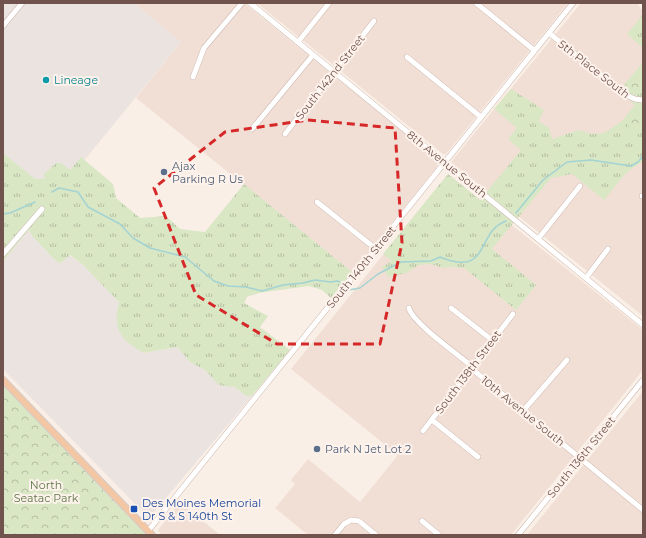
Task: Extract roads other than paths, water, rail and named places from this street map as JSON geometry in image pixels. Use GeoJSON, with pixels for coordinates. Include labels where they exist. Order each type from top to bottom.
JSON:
{"type":"FeatureCollection","features":[{"type":"Feature","properties":{"kind":"main road"},"geometry":{"type":"LineString","coordinates":[[3,380],[150,533]]}},
{"type":"Feature","properties":{"kind":"street"},"geometry":{"type":"LineString","coordinates":[[3,26],[22,3]]}},
{"type":"Feature","properties":{"kind":"street"},"geometry":{"type":"LineString","coordinates":[[193,77],[204,48],[242,3]]}},
{"type":"Feature","properties":{"kind":"street","name":"8th Avenue South"},"geometry":{"type":"LineString","coordinates":[[250,3],[643,325]]}},
{"type":"Feature","properties":{"kind":"street"},"geometry":{"type":"LineString","coordinates":[[257,9],[262,3]]}},
{"type":"Feature","properties":{"kind":"street"},"geometry":{"type":"LineString","coordinates":[[298,42],[329,3]]}},
{"type":"Feature","properties":{"kind":"street"},"geometry":{"type":"LineString","coordinates":[[476,3],[534,50]]}},
{"type":"Feature","properties":{"kind":"street","name":"South 140th Street"},"geometry":{"type":"LineString","coordinates":[[150,533],[573,3]]}},
{"type":"Feature","properties":{"kind":"street","name":"South 142nd Street"},"geometry":{"type":"LineString","coordinates":[[285,134],[374,21]]}},
{"type":"Feature","properties":{"kind":"street","name":"5th Place South"},"geometry":{"type":"LineString","coordinates":[[549,33],[626,95],[642,100]]}},
{"type":"Feature","properties":{"kind":"street"},"geometry":{"type":"LineString","coordinates":[[252,129],[313,55]]}},
{"type":"Feature","properties":{"kind":"street"},"geometry":{"type":"LineString","coordinates":[[407,57],[482,117]]}},
{"type":"Feature","properties":{"kind":"street"},"geometry":{"type":"LineString","coordinates":[[538,238],[580,186]]}},
{"type":"Feature","properties":{"kind":"street"},"geometry":{"type":"LineString","coordinates":[[317,202],[376,249]]}},
{"type":"Feature","properties":{"kind":"street"},"geometry":{"type":"LineString","coordinates":[[3,254],[42,209]]}},
{"type":"Feature","properties":{"kind":"street"},"geometry":{"type":"LineString","coordinates":[[586,278],[608,249]]}},
{"type":"Feature","properties":{"kind":"street","name":"10th Avenue South"},"geometry":{"type":"LineString","coordinates":[[409,308],[410,312],[421,324],[469,364],[472,369],[643,510]]}},
{"type":"Feature","properties":{"kind":"street"},"geometry":{"type":"LineString","coordinates":[[451,308],[492,340]]}},
{"type":"Feature","properties":{"kind":"street","name":"South 138th Street"},"geometry":{"type":"LineString","coordinates":[[423,431],[513,314]]}},
{"type":"Feature","properties":{"kind":"street"},"geometry":{"type":"LineString","coordinates":[[524,412],[567,360]]}},
{"type":"Feature","properties":{"kind":"street","name":"South 136th Street"},"geometry":{"type":"LineString","coordinates":[[518,535],[643,380]]}},
{"type":"Feature","properties":{"kind":"street"},"geometry":{"type":"LineString","coordinates":[[432,420],[478,457]]}},
{"type":"Feature","properties":{"kind":"street"},"geometry":{"type":"LineString","coordinates":[[335,535],[344,524],[351,520],[359,521],[376,535]]}},
{"type":"Feature","properties":{"kind":"street"},"geometry":{"type":"LineString","coordinates":[[422,521],[439,535]]}},
{"type":"Feature","properties":{"kind":"waterway"},"geometry":{"type":"LineString","coordinates":[[516,213],[543,180],[567,162],[591,160],[631,166],[638,162],[643,156]]}},
{"type":"Feature","properties":{"kind":"waterway"},"geometry":{"type":"LineString","coordinates":[[52,192],[59,188],[78,192],[88,207],[120,224],[133,238],[150,248],[185,257],[214,281],[228,286],[246,287],[262,291],[283,285],[315,280],[340,282]]}},
{"type":"Feature","properties":{"kind":"waterway"},"geometry":{"type":"LineString","coordinates":[[3,214],[10,213],[35,202]]}},
{"type":"Feature","properties":{"kind":"waterway"},"geometry":{"type":"LineString","coordinates":[[349,290],[360,288],[378,274],[401,262],[431,261],[440,257],[456,262],[467,262],[475,258],[496,227],[506,221]]}},
{"type":"Feature","properties":{"kind":"place","name":"Lineage"},"geometry":{"type":"Point","coordinates":[46,80]}},
{"type":"Feature","properties":{"kind":"place","name":"Ajax Parking R Us"},"geometry":{"type":"Point","coordinates":[164,172]}},
{"type":"Feature","properties":{"kind":"place","name":"Park N Jet Lot 2"},"geometry":{"type":"Point","coordinates":[317,449]}},
{"type":"Feature","properties":{"kind":"place","name":"Des Moines Memorial Dr S & S 140th St"},"geometry":{"type":"Point","coordinates":[134,509]}},
{"type":"Feature","properties":{"kind":"park label","name":"North Seatac Park"},"geometry":{"type":"Point","coordinates":[46,491]}}]}
